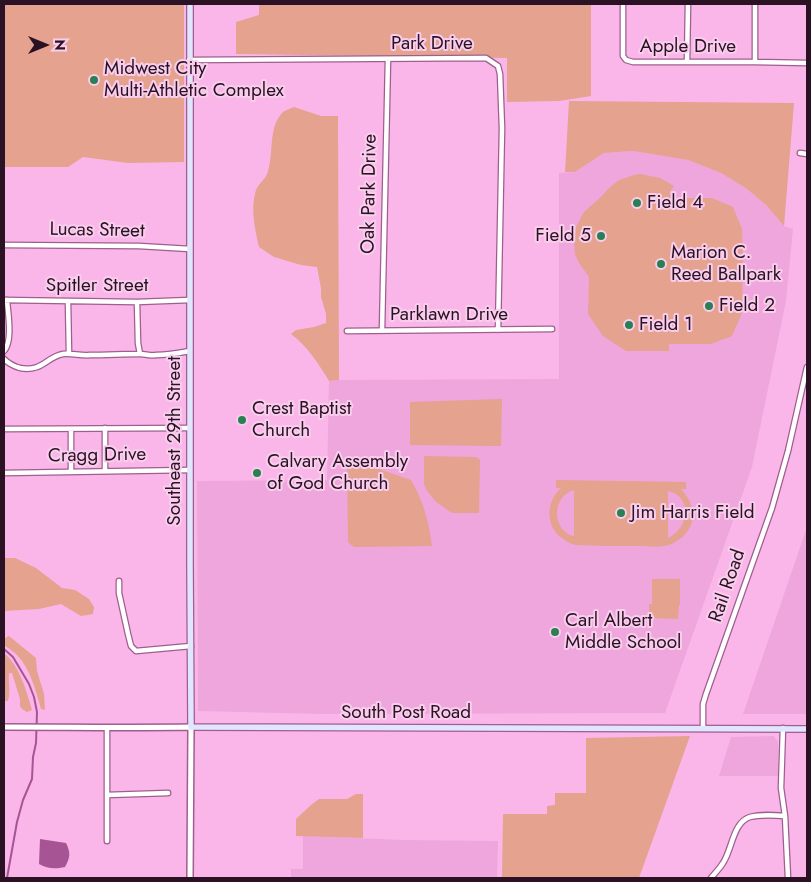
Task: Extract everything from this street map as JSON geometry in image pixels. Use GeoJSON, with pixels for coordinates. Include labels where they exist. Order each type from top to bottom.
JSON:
{"type":"FeatureCollection","features":[{"type":"Feature","properties":{"kind":"main road","name":"Southeast 29th Street"},"geometry":{"type":"LineString","coordinates":[[190,4],[191,727]]}},
{"type":"Feature","properties":{"kind":"main road","name":"South Post Road"},"geometry":{"type":"LineString","coordinates":[[191,727],[807,729]]}},
{"type":"Feature","properties":{"kind":"street","name":"Apple Drive"},"geometry":{"type":"LineString","coordinates":[[623,4],[623,56],[626,60],[633,62],[807,63]]}},
{"type":"Feature","properties":{"kind":"street"},"geometry":{"type":"LineString","coordinates":[[687,62],[688,4]]}},
{"type":"Feature","properties":{"kind":"street"},"geometry":{"type":"LineString","coordinates":[[755,4],[755,62]]}},
{"type":"Feature","properties":{"kind":"street","name":"Park Drive"},"geometry":{"type":"LineString","coordinates":[[190,60],[486,58],[498,66],[502,128],[498,330]]}},
{"type":"Feature","properties":{"kind":"street","name":"Oak Park Drive"},"geometry":{"type":"LineString","coordinates":[[382,330],[388,59]]}},
{"type":"Feature","properties":{"kind":"street"},"geometry":{"type":"LineString","coordinates":[[800,154],[807,154]]}},
{"type":"Feature","properties":{"kind":"street","name":"Lucas Street"},"geometry":{"type":"LineString","coordinates":[[4,245],[139,246],[190,249]]}},
{"type":"Feature","properties":{"kind":"street"},"geometry":{"type":"LineString","coordinates":[[4,351],[8,344],[9,331],[6,300]]}},
{"type":"Feature","properties":{"kind":"street","name":"Spitler Street"},"geometry":{"type":"LineString","coordinates":[[6,300],[137,302],[190,300]]}},
{"type":"Feature","properties":{"kind":"street"},"geometry":{"type":"LineString","coordinates":[[68,301],[69,354]]}},
{"type":"Feature","properties":{"kind":"street"},"geometry":{"type":"LineString","coordinates":[[137,302],[140,354]]}},
{"type":"Feature","properties":{"kind":"street","name":"Parklawn Drive"},"geometry":{"type":"LineString","coordinates":[[347,331],[552,329]]}},
{"type":"Feature","properties":{"kind":"street"},"geometry":{"type":"LineString","coordinates":[[4,359],[8,364],[15,367],[33,369],[56,356],[69,354],[89,356],[140,354],[153,356],[190,351]]}},
{"type":"Feature","properties":{"kind":"street","name":"Rail Road"},"geometry":{"type":"LineString","coordinates":[[703,728],[703,704],[772,508],[788,451],[807,367]]}},
{"type":"Feature","properties":{"kind":"street"},"geometry":{"type":"LineString","coordinates":[[105,428],[105,471]]}},
{"type":"Feature","properties":{"kind":"street"},"geometry":{"type":"LineString","coordinates":[[4,429],[190,428]]}},
{"type":"Feature","properties":{"kind":"street"},"geometry":{"type":"LineString","coordinates":[[71,472],[72,429]]}},
{"type":"Feature","properties":{"kind":"street","name":"Cragg Drive"},"geometry":{"type":"LineString","coordinates":[[4,472],[190,470]]}},
{"type":"Feature","properties":{"kind":"street"},"geometry":{"type":"LineString","coordinates":[[119,581],[128,634],[136,651],[191,646]]}},
{"type":"Feature","properties":{"kind":"street","name":"South Post Road"},"geometry":{"type":"LineString","coordinates":[[4,727],[191,727]]}},
{"type":"Feature","properties":{"kind":"street","name":"Southeast 29th Street"},"geometry":{"type":"LineString","coordinates":[[190,878],[191,727]]}},
{"type":"Feature","properties":{"kind":"street"},"geometry":{"type":"LineString","coordinates":[[107,728],[107,842]]}},
{"type":"Feature","properties":{"kind":"street"},"geometry":{"type":"LineString","coordinates":[[782,728],[782,788],[788,878]]}},
{"type":"Feature","properties":{"kind":"street"},"geometry":{"type":"LineString","coordinates":[[107,795],[168,793]]}},
{"type":"Feature","properties":{"kind":"street"},"geometry":{"type":"LineString","coordinates":[[711,878],[724,863],[736,830],[742,822],[748,818],[760,815],[784,816]]}},
{"type":"Feature","properties":{"kind":"shaded area","name":"Midwest City Multi-Athletic Complex"},"geometry":{"type":"Polygon","coordinates":[[[4,4],[184,4],[184,162],[128,163],[83,157],[68,167],[4,167],[4,4]]]}},
{"type":"Feature","properties":{"kind":"shaded area"},"geometry":{"type":"Polygon","coordinates":[[[259,4],[591,4],[591,96],[559,101],[507,102],[507,58],[236,54],[236,22],[259,15],[259,4]]]}},
{"type":"Feature","properties":{"kind":"shaded area"},"geometry":{"type":"Polygon","coordinates":[[[569,101],[794,103],[784,226],[766,205],[747,189],[721,173],[688,160],[633,151],[604,153],[575,172],[565,172],[569,101]]]}},
{"type":"Feature","properties":{"kind":"shaded area"},"geometry":{"type":"Polygon","coordinates":[[[294,107],[321,116],[338,116],[339,380],[329,381],[308,350],[291,334],[296,330],[326,323],[317,267],[301,265],[274,257],[259,247],[255,226],[253,212],[254,197],[257,187],[267,174],[275,125],[283,112],[294,107]]]}},
{"type":"Feature","properties":{"kind":"shaded area"},"geometry":{"type":"Polygon","coordinates":[[[633,151],[688,160],[721,173],[747,189],[766,205],[784,226],[793,229],[786,301],[752,467],[665,713],[322,714],[198,711],[197,481],[327,480],[329,381],[559,379],[559,173],[575,172],[604,153],[633,151]]]}},
{"type":"Feature","properties":{"kind":"shaded area","name":"Marion C. Reed Ballpark"},"geometry":{"type":"Polygon","coordinates":[[[640,174],[660,178],[674,186],[669,193],[675,198],[712,198],[733,207],[742,229],[743,265],[742,313],[732,336],[711,344],[669,344],[669,351],[626,351],[603,336],[588,314],[589,277],[575,254],[576,227],[584,212],[608,189],[619,180],[640,174]]]}},
{"type":"Feature","properties":{"kind":"shaded area"},"geometry":{"type":"Polygon","coordinates":[[[502,399],[501,446],[410,445],[410,402],[502,399]]]}},
{"type":"Feature","properties":{"kind":"shaded area"},"geometry":{"type":"Polygon","coordinates":[[[424,456],[476,457],[480,460],[479,513],[452,513],[436,502],[424,484],[424,456]]]}},
{"type":"Feature","properties":{"kind":"shaded area"},"geometry":{"type":"Polygon","coordinates":[[[347,463],[376,468],[411,480],[425,512],[432,546],[354,547],[348,542],[347,463]]]}},
{"type":"Feature","properties":{"kind":"shaded area"},"geometry":{"type":"Polygon","coordinates":[[[556,480],[686,482],[686,489],[681,489],[691,503],[692,521],[684,536],[665,546],[576,545],[567,542],[558,535],[551,522],[550,508],[552,500],[561,488],[556,488],[556,480]],[[574,490],[567,493],[561,499],[557,513],[561,527],[573,536],[574,536],[574,490]],[[668,491],[668,538],[681,527],[685,513],[681,499],[676,494],[668,491]]]}},
{"type":"Feature","properties":{"kind":"shaded area"},"geometry":{"type":"Polygon","coordinates":[[[807,527],[807,714],[743,714],[807,527]]]}},
{"type":"Feature","properties":{"kind":"shaded area"},"geometry":{"type":"Polygon","coordinates":[[[4,558],[15,558],[36,568],[62,588],[75,590],[89,599],[94,607],[93,614],[81,616],[61,604],[39,609],[4,611],[4,558]]]}},
{"type":"Feature","properties":{"kind":"shaded area"},"geometry":{"type":"Polygon","coordinates":[[[652,579],[680,579],[678,619],[649,618],[649,604],[652,604],[652,579]]]}},
{"type":"Feature","properties":{"kind":"shaded area"},"geometry":{"type":"Polygon","coordinates":[[[9,636],[36,658],[37,671],[44,694],[45,710],[41,709],[26,666],[17,655],[4,645],[4,639],[9,636]]]}},
{"type":"Feature","properties":{"kind":"shaded area"},"geometry":{"type":"Polygon","coordinates":[[[4,653],[14,665],[25,686],[32,710],[27,712],[20,706],[20,699],[12,673],[9,673],[8,701],[4,701],[4,653]]]}},
{"type":"Feature","properties":{"kind":"shaded area"},"geometry":{"type":"Polygon","coordinates":[[[690,736],[639,878],[502,878],[503,814],[547,814],[547,806],[555,805],[555,793],[586,793],[586,738],[690,736]]]}},
{"type":"Feature","properties":{"kind":"shaded area"},"geometry":{"type":"Polygon","coordinates":[[[774,736],[778,742],[778,776],[719,776],[731,737],[774,736]]]}},
{"type":"Feature","properties":{"kind":"shaded area"},"geometry":{"type":"Polygon","coordinates":[[[356,794],[363,794],[363,838],[296,836],[296,819],[319,799],[347,799],[356,794]]]}},
{"type":"Feature","properties":{"kind":"shaded area"},"geometry":{"type":"Polygon","coordinates":[[[303,836],[498,841],[497,878],[291,878],[291,869],[303,869],[303,836]]]}},
{"type":"Feature","properties":{"kind":"shaded area"},"geometry":{"type":"Polygon","coordinates":[[[40,839],[66,843],[69,855],[65,867],[52,868],[39,864],[40,839]]]}},
{"type":"Feature","properties":{"kind":"waterway"},"geometry":{"type":"LineString","coordinates":[[4,649],[13,657],[29,684],[37,712],[32,779],[23,800],[17,822],[7,878]]}},
{"type":"Feature","properties":{"kind":"place","name":"Midwest City Multi-Athletic Complex"},"geometry":{"type":"Point","coordinates":[94,80]}},
{"type":"Feature","properties":{"kind":"place","name":"Field 4"},"geometry":{"type":"Point","coordinates":[637,203]}},
{"type":"Feature","properties":{"kind":"place","name":"Field 5"},"geometry":{"type":"Point","coordinates":[601,236]}},
{"type":"Feature","properties":{"kind":"place","name":"Marion C. Reed Ballpark"},"geometry":{"type":"Point","coordinates":[661,264]}},
{"type":"Feature","properties":{"kind":"place","name":"Field 2"},"geometry":{"type":"Point","coordinates":[709,306]}},
{"type":"Feature","properties":{"kind":"place","name":"Field 1"},"geometry":{"type":"Point","coordinates":[629,325]}},
{"type":"Feature","properties":{"kind":"place","name":"Crest Baptist Church"},"geometry":{"type":"Point","coordinates":[242,420]}},
{"type":"Feature","properties":{"kind":"place","name":"Calvary Assembly of God Church"},"geometry":{"type":"Point","coordinates":[257,473]}},
{"type":"Feature","properties":{"kind":"place","name":"Jim Harris Field"},"geometry":{"type":"Point","coordinates":[621,513]}},
{"type":"Feature","properties":{"kind":"place","name":"Carl Albert Middle School"},"geometry":{"type":"Point","coordinates":[555,632]}}]}
